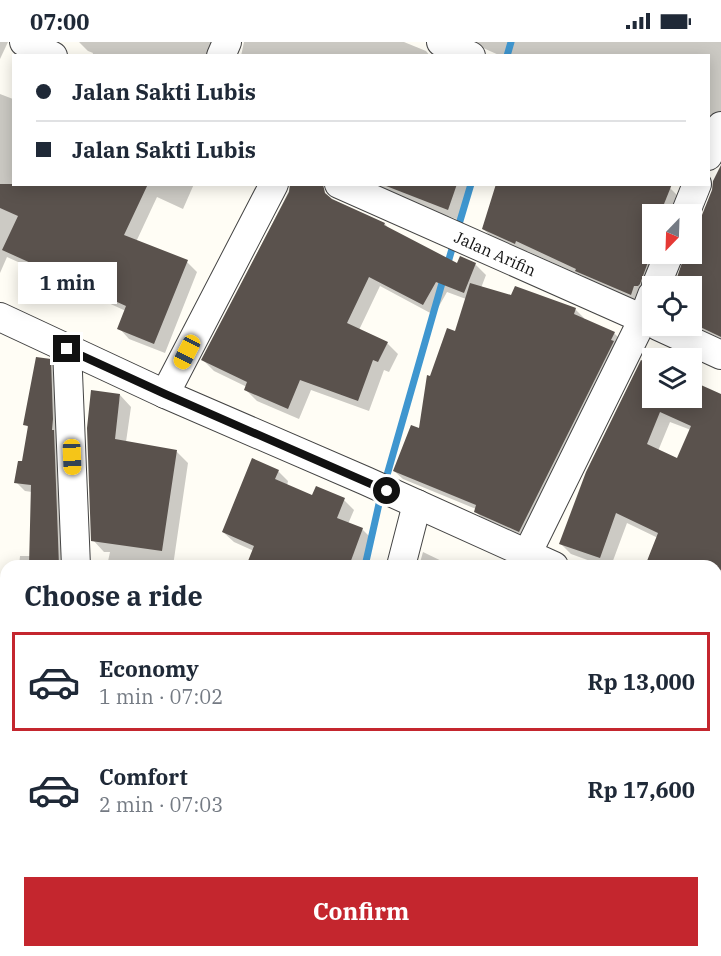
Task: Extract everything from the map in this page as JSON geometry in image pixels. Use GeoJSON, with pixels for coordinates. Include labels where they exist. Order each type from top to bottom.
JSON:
{"type":"FeatureCollection","features":[{"type":"Feature","properties":{"kind":"street"},"geometry":{"type":"LineString","coordinates":[[24,42],[49,54]]}},
{"type":"Feature","properties":{"kind":"street"},"geometry":{"type":"LineString","coordinates":[[441,42],[467,54]]}},
{"type":"Feature","properties":{"kind":"street"},"geometry":{"type":"LineString","coordinates":[[710,151],[721,126]]}},
{"type":"Feature","properties":{"kind":"street"},"geometry":{"type":"LineString","coordinates":[[165,394],[273,186]]}},
{"type":"Feature","properties":{"kind":"street","name":"Jalan Arifin"},"geometry":{"type":"LineString","coordinates":[[344,186],[480,246],[642,312]]}},
{"type":"Feature","properties":{"kind":"street"},"geometry":{"type":"LineString","coordinates":[[689,204],[696,186]]}},
{"type":"Feature","properties":{"kind":"street"},"geometry":{"type":"LineString","coordinates":[[0,317],[165,394],[540,560]]}},
{"type":"Feature","properties":{"kind":"street"},"geometry":{"type":"LineString","coordinates":[[527,554],[642,333]]}},
{"type":"Feature","properties":{"kind":"street","name":"Jalan Arifin"},"geometry":{"type":"LineString","coordinates":[[687,336],[721,355]]}},
{"type":"Feature","properties":{"kind":"street"},"geometry":{"type":"LineString","coordinates":[[67,349],[76,560]]}},
{"type":"Feature","properties":{"kind":"street"},"geometry":{"type":"LineString","coordinates":[[402,560],[412,503]]}},
{"type":"Feature","properties":{"kind":"building"},"geometry":{"type":"Polygon","coordinates":[[[721,165],[721,337],[702,328],[702,276],[677,276],[682,264],[702,264],[702,215],[712,190],[713,181],[721,165]]]}},
{"type":"Feature","properties":{"kind":"building"},"geometry":{"type":"Polygon","coordinates":[[[0,184],[12,184],[12,186],[147,186],[124,235],[188,260],[154,344],[117,329],[126,306],[2,250],[18,216],[0,208],[0,184]]]}},
{"type":"Feature","properties":{"kind":"building"},"geometry":{"type":"Polygon","coordinates":[[[290,186],[323,186],[325,193],[332,199],[385,223],[384,225],[457,263],[460,256],[476,263],[464,293],[436,282],[423,305],[369,277],[347,323],[388,342],[378,362],[373,360],[358,401],[300,380],[288,409],[244,390],[247,382],[201,360],[289,192],[290,186]]]}},
{"type":"Feature","properties":{"kind":"building"},"geometry":{"type":"Polygon","coordinates":[[[386,186],[456,186],[448,210],[386,186]]]}},
{"type":"Feature","properties":{"kind":"building"},"geometry":{"type":"Polygon","coordinates":[[[495,186],[671,186],[664,204],[642,204],[642,264],[647,264],[640,284],[634,286],[631,295],[575,271],[576,269],[516,241],[515,244],[482,229],[495,186]]]}},
{"type":"Feature","properties":{"kind":"building"},"geometry":{"type":"Polygon","coordinates":[[[470,283],[511,295],[515,286],[576,308],[574,314],[615,332],[611,340],[614,341],[519,532],[474,512],[476,505],[393,471],[411,425],[419,428],[427,375],[430,376],[447,328],[455,331],[470,283]]]}},
{"type":"Feature","properties":{"kind":"building"},"geometry":{"type":"Polygon","coordinates":[[[36,357],[51,359],[59,560],[29,560],[31,485],[14,483],[18,461],[22,461],[28,426],[23,425],[36,357]]]}},
{"type":"Feature","properties":{"kind":"building"},"geometry":{"type":"Polygon","coordinates":[[[641,360],[642,408],[702,408],[702,385],[721,394],[721,560],[647,560],[658,533],[616,513],[600,558],[559,544],[586,472],[641,360]],[[660,412],[647,444],[677,458],[691,426],[660,412]]]}},
{"type":"Feature","properties":{"kind":"building"},"geometry":{"type":"Polygon","coordinates":[[[91,390],[120,394],[115,439],[177,450],[162,551],[91,541],[87,428],[91,390]]]}},
{"type":"Feature","properties":{"kind":"building"},"geometry":{"type":"Polygon","coordinates":[[[252,458],[279,470],[275,479],[312,495],[316,486],[345,498],[337,518],[363,528],[351,560],[248,560],[254,546],[222,532],[252,458]]]}},
{"type":"Feature","properties":{"kind":"waterway"},"geometry":{"type":"LineString","coordinates":[[508,54],[511,42]]}},
{"type":"Feature","properties":{"kind":"waterway"},"geometry":{"type":"LineString","coordinates":[[457,231],[470,186]]}},
{"type":"Feature","properties":{"kind":"waterway"},"geometry":{"type":"LineString","coordinates":[[447,266],[454,242]]}},
{"type":"Feature","properties":{"kind":"waterway"},"geometry":{"type":"LineString","coordinates":[[385,482],[444,276]]}},
{"type":"Feature","properties":{"kind":"waterway"},"geometry":{"type":"LineString","coordinates":[[366,560],[381,495]]}},
{"type":"Feature","properties":{"kind":"route"},"geometry":{"type":"LineString","coordinates":[[67,349],[387,491]]}}]}
